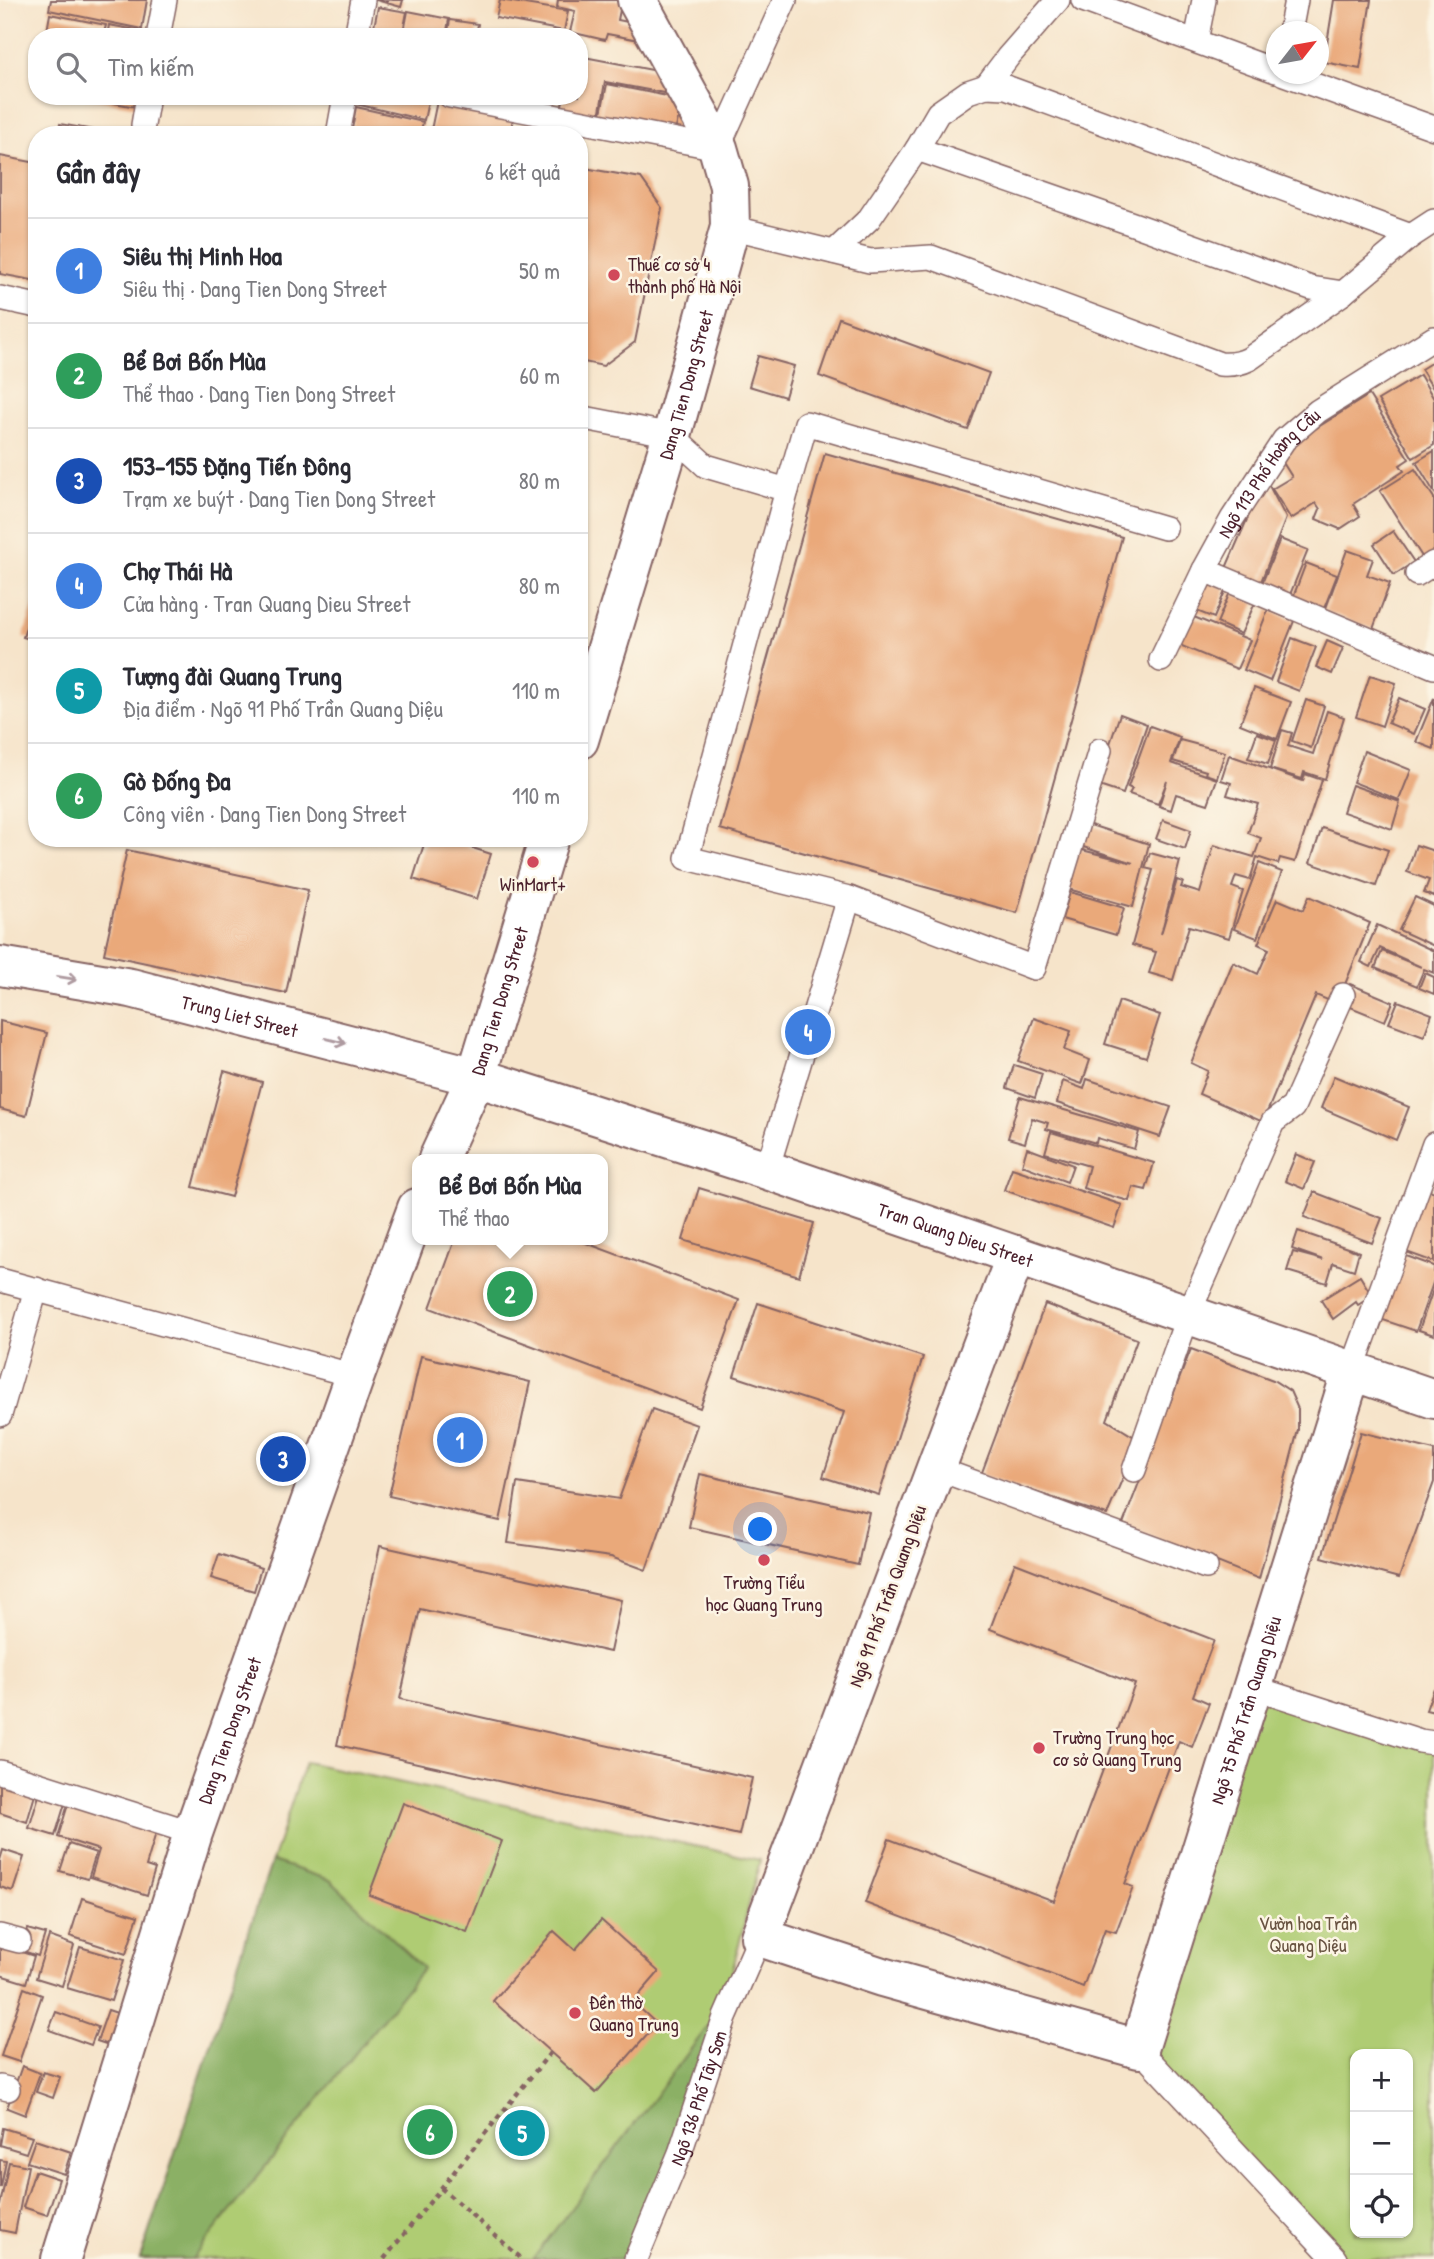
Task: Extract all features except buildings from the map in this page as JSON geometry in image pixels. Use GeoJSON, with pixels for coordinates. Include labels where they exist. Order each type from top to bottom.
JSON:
{"type":"FeatureCollection","features":[{"type":"Feature","properties":{"kind":"street","name":"Dang Tien Dong Street"},"geometry":{"type":"LineString","coordinates":[[588,710],[672,435],[730,227],[729,186],[718,148],[637,0]]}},
{"type":"Feature","properties":{"kind":"street","name":"Dang Tien Dong Street"},"geometry":{"type":"LineString","coordinates":[[440,1154],[476,1077],[541,847]]}},
{"type":"Feature","properties":{"kind":"street","name":"Trung Liet Street"},"geometry":{"type":"LineString","coordinates":[[0,966],[131,988],[476,1077]]}},
{"type":"Feature","properties":{"kind":"street","name":"Tran Quang Dieu Street"},"geometry":{"type":"LineString","coordinates":[[476,1077],[766,1170],[1434,1399]]}},
{"type":"Feature","properties":{"kind":"street","name":"Dang Tien Dong Street"},"geometry":{"type":"LineString","coordinates":[[61,2259],[193,1833],[412,1222]]}},
{"type":"Feature","properties":{"kind":"street","name":"Ngõ 91 Phố Trần Quang Diệu"},"geometry":{"type":"LineString","coordinates":[[760,1937],[1016,1255]]}},
{"type":"Feature","properties":{"kind":"street","name":"Ngõ 75 Phố Trần Quang Diệu"},"geometry":{"type":"LineString","coordinates":[[1139,2049],[1352,1370]]}},
{"type":"Feature","properties":{"kind":"street"},"geometry":{"type":"LineString","coordinates":[[760,1937],[882,1977],[1139,2049]]}},
{"type":"Feature","properties":{"kind":"lane"},"geometry":{"type":"LineString","coordinates":[[160,28],[165,0]]}},
{"type":"Feature","properties":{"kind":"lane"},"geometry":{"type":"LineString","coordinates":[[358,28],[363,0]]}},
{"type":"Feature","properties":{"kind":"lane"},"geometry":{"type":"LineString","coordinates":[[496,105],[718,148],[785,0]]}},
{"type":"Feature","properties":{"kind":"lane"},"geometry":{"type":"LineString","coordinates":[[986,86],[1058,0]]}},
{"type":"Feature","properties":{"kind":"lane"},"geometry":{"type":"LineString","coordinates":[[1083,0],[1106,4],[1266,67]]}},
{"type":"Feature","properties":{"kind":"lane"},"geometry":{"type":"LineString","coordinates":[[1196,41],[1204,0]]}},
{"type":"Feature","properties":{"kind":"lane"},"geometry":{"type":"LineString","coordinates":[[1292,21],[1296,0]]}},
{"type":"Feature","properties":{"kind":"lane"},"geometry":{"type":"LineString","coordinates":[[1312,84],[1434,128]]}},
{"type":"Feature","properties":{"kind":"lane"},"geometry":{"type":"LineString","coordinates":[[834,252],[869,219],[938,113],[968,92],[986,86],[1006,87],[1410,236]]}},
{"type":"Feature","properties":{"kind":"lane"},"geometry":{"type":"LineString","coordinates":[[144,125],[147,105]]}},
{"type":"Feature","properties":{"kind":"lane"},"geometry":{"type":"LineString","coordinates":[[340,126],[343,105]]}},
{"type":"Feature","properties":{"kind":"lane"},"geometry":{"type":"LineString","coordinates":[[917,149],[1311,288],[1343,293]]}},
{"type":"Feature","properties":{"kind":"lane"},"geometry":{"type":"LineString","coordinates":[[730,227],[870,261],[931,257],[1220,364],[1229,365],[1249,359],[1343,293],[1410,236],[1434,222]]}},
{"type":"Feature","properties":{"kind":"lane"},"geometry":{"type":"LineString","coordinates":[[0,298],[28,304]]}},
{"type":"Feature","properties":{"kind":"lane","name":"Ngõ 113 Phố Hoàng Cầu"},"geometry":{"type":"LineString","coordinates":[[1161,660],[1232,519],[1284,440],[1318,411],[1434,338]]}},
{"type":"Feature","properties":{"kind":"lane"},"geometry":{"type":"LineString","coordinates":[[588,419],[672,435],[706,466],[788,490]]}},
{"type":"Feature","properties":{"kind":"lane"},"geometry":{"type":"LineString","coordinates":[[1100,750],[1034,968],[849,898],[687,858],[806,422],[1165,528]]}},
{"type":"Feature","properties":{"kind":"lane"},"geometry":{"type":"LineString","coordinates":[[1204,570],[1434,667]]}},
{"type":"Feature","properties":{"kind":"lane"},"geometry":{"type":"LineString","coordinates":[[766,1170],[849,898]]}},
{"type":"Feature","properties":{"kind":"lane"},"geometry":{"type":"LineString","coordinates":[[1134,1470],[1188,1315],[1273,1122],[1293,1107],[1343,995]]}},
{"type":"Feature","properties":{"kind":"lane"},"geometry":{"type":"LineString","coordinates":[[1352,1370],[1434,1144]]}},
{"type":"Feature","properties":{"kind":"lane"},"geometry":{"type":"LineString","coordinates":[[0,1280],[355,1376]]}},
{"type":"Feature","properties":{"kind":"lane"},"geometry":{"type":"LineString","coordinates":[[0,1415],[36,1289]]}},
{"type":"Feature","properties":{"kind":"lane"},"geometry":{"type":"LineString","coordinates":[[935,1468],[1206,1567]]}},
{"type":"Feature","properties":{"kind":"lane"},"geometry":{"type":"LineString","coordinates":[[1252,1687],[1420,1741],[1434,1743]]}},
{"type":"Feature","properties":{"kind":"lane"},"geometry":{"type":"LineString","coordinates":[[0,1772],[193,1833]]}},
{"type":"Feature","properties":{"kind":"lane","name":"Ngõ 136 Phố Tây Sơn"},"geometry":{"type":"LineString","coordinates":[[636,2259],[680,2154],[726,2017],[760,1937]]}},
{"type":"Feature","properties":{"kind":"lane"},"geometry":{"type":"LineString","coordinates":[[1139,2049],[1335,2259]]}},
{"type":"Feature","properties":{"kind":"path"},"geometry":{"type":"LineString","coordinates":[[384,2259],[550,2053]]}},
{"type":"Feature","properties":{"kind":"path"},"geometry":{"type":"LineString","coordinates":[[441,2188],[522,2259]]}},
{"type":"Feature","properties":{"kind":"green space","name":"Vườn hoa Trần Quang Diệu"},"geometry":{"type":"Polygon","coordinates":[[[1252,1687],[1434,1743],[1434,2259],[1335,2259],[1139,2049],[1252,1687]]]}},
{"type":"Feature","properties":{"kind":"green space"},"geometry":{"type":"Polygon","coordinates":[[[305,1762],[760,1860],[724,2005],[634,2259],[140,2259],[305,1762]]]}},
{"type":"Feature","properties":{"kind":"green space"},"geometry":{"type":"Polygon","coordinates":[[[272,1861],[330,1880],[423,1968],[192,2259],[140,2259],[272,1861]]]}},
{"type":"Feature","properties":{"kind":"green space"},"geometry":{"type":"Polygon","coordinates":[[[724,2005],[634,2259],[533,2259],[724,2005]]]}},
{"type":"Feature","properties":{"kind":"place","name":"Thuế cơ sở 4 thành phố Hà Nội"},"geometry":{"type":"Point","coordinates":[614,275]}},
{"type":"Feature","properties":{"kind":"place","name":"WinMart+"},"geometry":{"type":"Point","coordinates":[533,862]}},
{"type":"Feature","properties":{"kind":"place","name":"Chợ Thái Hà"},"geometry":{"type":"Point","coordinates":[808,1032]}},
{"type":"Feature","properties":{"kind":"place","name":"Bể Bơi Bốn Mùa"},"geometry":{"type":"Point","coordinates":[510,1294]}},
{"type":"Feature","properties":{"kind":"place","name":"Siêu thị Minh Hoa"},"geometry":{"type":"Point","coordinates":[460,1440]}},
{"type":"Feature","properties":{"kind":"place","name":"153-155 Đặng Tiến Đông"},"geometry":{"type":"Point","coordinates":[283,1459]}},
{"type":"Feature","properties":{"kind":"place","name":"Trường Tiểu học Quang Trung"},"geometry":{"type":"Point","coordinates":[764,1560]}},
{"type":"Feature","properties":{"kind":"place","name":"Trường Trung học cơ sở Quang Trung"},"geometry":{"type":"Point","coordinates":[1039,1748]}},
{"type":"Feature","properties":{"kind":"place","name":"Đền thờ Quang Trung"},"geometry":{"type":"Point","coordinates":[575,2013]}},
{"type":"Feature","properties":{"kind":"place","name":"Gò Đống Đa"},"geometry":{"type":"Point","coordinates":[430,2132]}},
{"type":"Feature","properties":{"kind":"place","name":"Tượng đài Quang Trung"},"geometry":{"type":"Point","coordinates":[522,2133]}}]}
